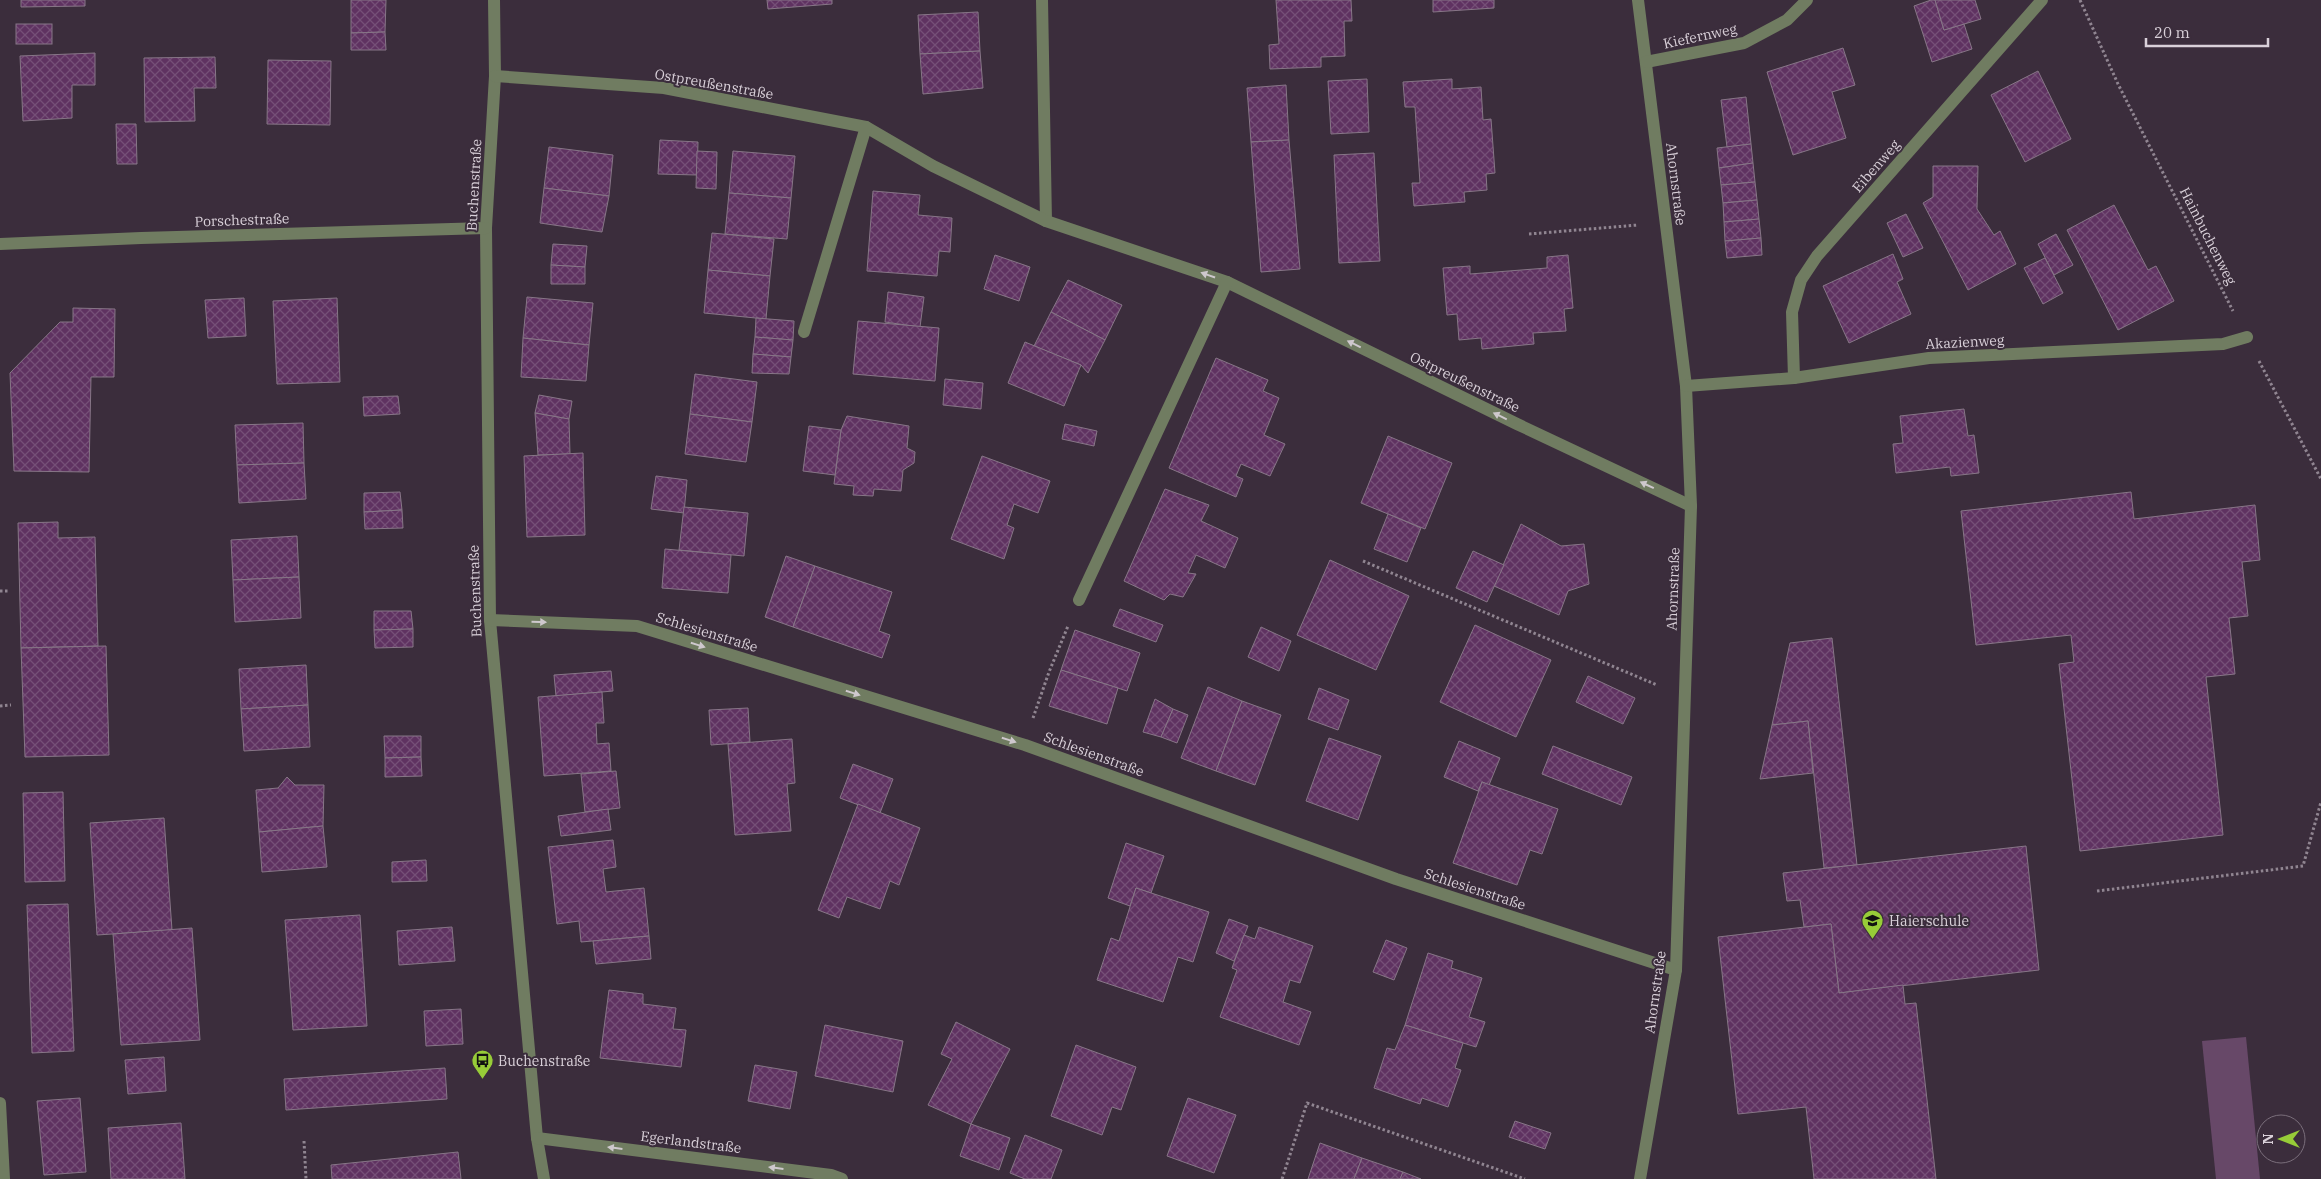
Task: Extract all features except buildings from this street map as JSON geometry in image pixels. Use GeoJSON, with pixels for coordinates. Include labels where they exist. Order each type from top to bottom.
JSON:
{"type":"FeatureCollection","features":[{"type":"Feature","properties":{"kind":"street","name":"Buchenstraße"},"geometry":{"type":"LineString","coordinates":[[494,0],[495,76],[486,228],[490,620],[537,1138],[544,1179]]}},
{"type":"Feature","properties":{"kind":"street"},"geometry":{"type":"LineString","coordinates":[[1042,0],[1046,221]]}},
{"type":"Feature","properties":{"kind":"street","name":"Ahornstraße"},"geometry":{"type":"LineString","coordinates":[[1638,0],[1686,386],[1691,506],[1676,970],[1640,1179]]}},
{"type":"Feature","properties":{"kind":"street","name":"Kiefernweg"},"geometry":{"type":"LineString","coordinates":[[1646,62],[1744,43],[1787,20],[1807,0]]}},
{"type":"Feature","properties":{"kind":"street","name":"Eibenweg"},"geometry":{"type":"LineString","coordinates":[[1794,378],[1792,312],[1801,280],[1818,256],[2042,0]]}},
{"type":"Feature","properties":{"kind":"street","name":"Ostpreußenstraße"},"geometry":{"type":"LineString","coordinates":[[495,76],[664,88],[866,127],[933,166],[1046,221],[1227,282],[1691,506]]}},
{"type":"Feature","properties":{"kind":"street"},"geometry":{"type":"LineString","coordinates":[[804,332],[866,127]]}},
{"type":"Feature","properties":{"kind":"street","name":"Porschestraße"},"geometry":{"type":"LineString","coordinates":[[0,244],[486,228]]}},
{"type":"Feature","properties":{"kind":"street"},"geometry":{"type":"LineString","coordinates":[[1079,600],[1227,282]]}},
{"type":"Feature","properties":{"kind":"street","name":"Akazienweg"},"geometry":{"type":"LineString","coordinates":[[1686,386],[1794,378],[1929,358],[2224,344],[2247,337]]}},
{"type":"Feature","properties":{"kind":"street","name":"Schlesienstraße"},"geometry":{"type":"LineString","coordinates":[[490,620],[637,626],[1025,745],[1396,879],[1676,970]]}},
{"type":"Feature","properties":{"kind":"street"},"geometry":{"type":"LineString","coordinates":[[0,1103],[4,1179]]}},
{"type":"Feature","properties":{"kind":"street","name":"Egerlandstraße"},"geometry":{"type":"LineString","coordinates":[[537,1138],[822,1174],[842,1179]]}},
{"type":"Feature","properties":{"kind":"path","name":"Hainbuchenweg"},"geometry":{"type":"LineString","coordinates":[[2080,0],[2118,84],[2321,480]]}},
{"type":"Feature","properties":{"kind":"path"},"geometry":{"type":"LineString","coordinates":[[1529,234],[1666,222]]}},
{"type":"Feature","properties":{"kind":"path"},"geometry":{"type":"LineString","coordinates":[[1363,561],[1685,696]]}},
{"type":"Feature","properties":{"kind":"path"},"geometry":{"type":"LineString","coordinates":[[0,591],[8,591]]}},
{"type":"Feature","properties":{"kind":"path"},"geometry":{"type":"LineString","coordinates":[[1025,745],[1049,672],[1079,600]]}},
{"type":"Feature","properties":{"kind":"path"},"geometry":{"type":"LineString","coordinates":[[0,706],[11,705]]}},
{"type":"Feature","properties":{"kind":"path"},"geometry":{"type":"LineString","coordinates":[[2096,890],[2303,866],[2321,802]]}},
{"type":"Feature","properties":{"kind":"path"},"geometry":{"type":"LineString","coordinates":[[1282,1179],[1307,1103],[1525,1179]]}},
{"type":"Feature","properties":{"kind":"path"},"geometry":{"type":"LineString","coordinates":[[304,1141],[306,1179]]}},
{"type":"Feature","properties":{"kind":"shaded area"},"geometry":{"type":"Polygon","coordinates":[[[2246,1037],[2256,1138],[2256,1164],[2259,1164],[2260,1179],[2216,1179],[2202,1041],[2246,1037]]]}},
{"type":"Feature","properties":{"kind":"place","name":"Haierschule"},"geometry":{"type":"Point","coordinates":[1873,940]}},
{"type":"Feature","properties":{"kind":"place","name":"Buchenstraße"},"geometry":{"type":"Point","coordinates":[482,1080]}}]}
